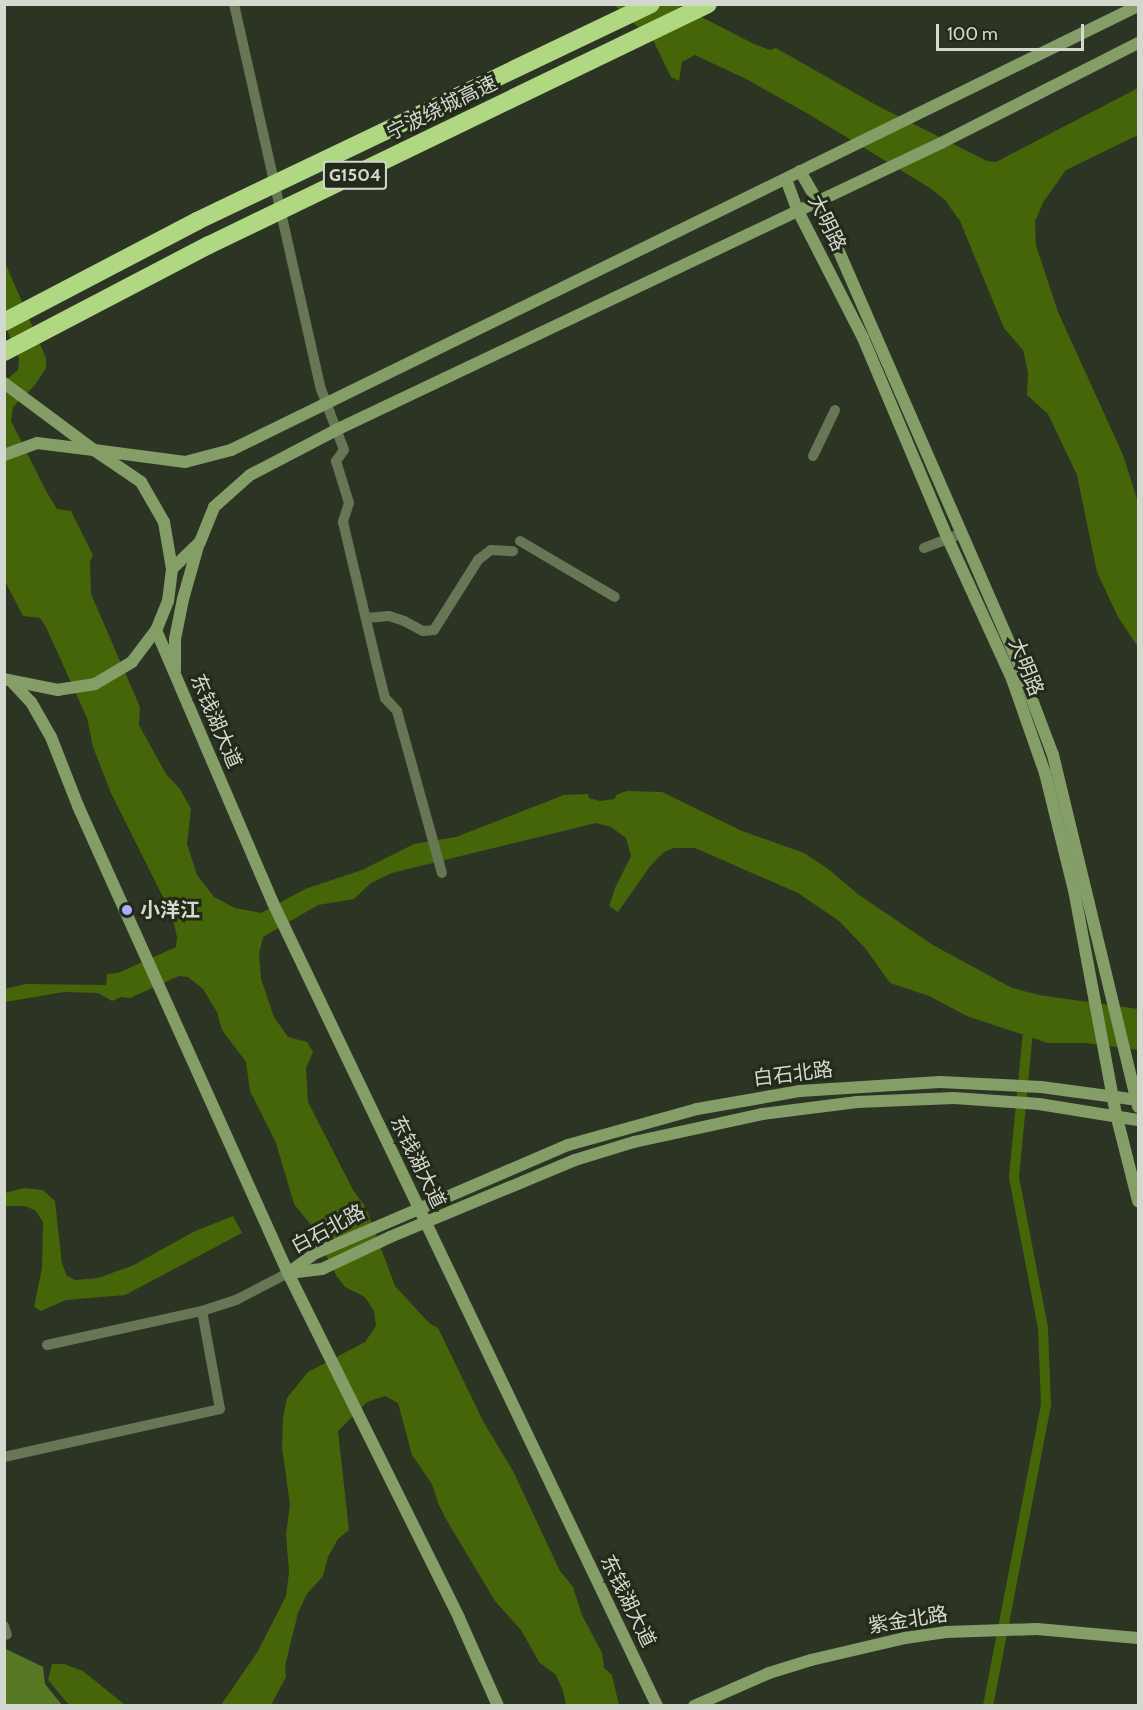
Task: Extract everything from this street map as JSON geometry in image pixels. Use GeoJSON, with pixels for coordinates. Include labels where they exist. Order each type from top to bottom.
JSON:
{"type":"FeatureCollection","features":[{"type":"Feature","properties":{"kind":"highway","name":"宁波绕城高速"},"geometry":{"type":"LineString","coordinates":[[4,322],[197,221],[651,4]]}},
{"type":"Feature","properties":{"kind":"highway","name":"宁波绕城高速"},"geometry":{"type":"LineString","coordinates":[[4,352],[209,244],[708,4]]}},
{"type":"Feature","properties":{"kind":"main road"},"geometry":{"type":"LineString","coordinates":[[4,455],[37,443],[185,462],[231,450],[1138,6]]}},
{"type":"Feature","properties":{"kind":"main road"},"geometry":{"type":"LineString","coordinates":[[175,677],[179,619],[200,542],[214,507],[250,476],[336,430],[797,209],[941,143],[1138,43]]}},
{"type":"Feature","properties":{"kind":"main road","name":"大明路"},"geometry":{"type":"LineString","coordinates":[[800,171],[817,201],[1012,679],[1045,773],[1074,890],[1096,997],[1116,1114],[1138,1201]]}},
{"type":"Feature","properties":{"kind":"main road","name":"大明路"},"geometry":{"type":"LineString","coordinates":[[786,179],[797,209],[863,339],[954,537],[1018,665],[1053,755],[1138,1102]]}},
{"type":"Feature","properties":{"kind":"main road"},"geometry":{"type":"LineString","coordinates":[[4,383],[93,450],[141,482],[164,522],[172,569],[168,602],[156,630],[132,662],[94,684],[58,690],[9,681]]}},
{"type":"Feature","properties":{"kind":"main road"},"geometry":{"type":"LineString","coordinates":[[172,569],[200,542]]}},
{"type":"Feature","properties":{"kind":"main road","name":"东钱湖大道"},"geometry":{"type":"LineString","coordinates":[[156,630],[273,903],[657,1706]]}},
{"type":"Feature","properties":{"kind":"main road"},"geometry":{"type":"LineString","coordinates":[[9,681],[31,702],[51,737],[78,806],[288,1273],[459,1618],[498,1706]]}},
{"type":"Feature","properties":{"kind":"main road","name":"白石北路"},"geometry":{"type":"LineString","coordinates":[[288,1273],[316,1252],[568,1145],[697,1109],[789,1093],[848,1086],[940,1082],[1041,1087],[1113,1096],[1138,1102]]}},
{"type":"Feature","properties":{"kind":"main road","name":"白石北路"},"geometry":{"type":"LineString","coordinates":[[288,1273],[322,1269],[390,1237],[575,1160],[699,1126],[807,1107],[857,1102],[954,1098],[1039,1104],[1116,1114],[1138,1120]]}},
{"type":"Feature","properties":{"kind":"main road","name":"紫金北路"},"geometry":{"type":"LineString","coordinates":[[694,1706],[768,1673],[811,1660],[905,1638],[983,1630],[1036,1629],[1138,1638]]}},
{"type":"Feature","properties":{"kind":"street"},"geometry":{"type":"LineString","coordinates":[[234,4],[325,403],[344,450],[336,461],[348,503],[343,522],[385,698],[397,711],[442,873]]}},
{"type":"Feature","properties":{"kind":"street"},"geometry":{"type":"LineString","coordinates":[[813,456],[834,410]]}},
{"type":"Feature","properties":{"kind":"street"},"geometry":{"type":"LineString","coordinates":[[924,548],[954,537]]}},
{"type":"Feature","properties":{"kind":"street"},"geometry":{"type":"LineString","coordinates":[[520,541],[615,597]]}},
{"type":"Feature","properties":{"kind":"street"},"geometry":{"type":"LineString","coordinates":[[366,618],[389,616],[423,631],[434,630],[478,560],[490,550],[513,550]]}},
{"type":"Feature","properties":{"kind":"street"},"geometry":{"type":"LineString","coordinates":[[47,1345],[202,1311],[236,1300],[288,1273]]}},
{"type":"Feature","properties":{"kind":"street"},"geometry":{"type":"LineString","coordinates":[[4,1457],[220,1408],[202,1311]]}},
{"type":"Feature","properties":{"kind":"shaded area"},"geometry":{"type":"Polygon","coordinates":[[[614,5],[678,5],[754,44],[770,50],[776,48],[876,105],[987,161],[996,162],[1138,88],[1138,135],[1066,170],[1044,201],[1035,221],[1036,245],[1058,312],[1123,455],[1138,502],[1138,647],[1118,617],[1097,572],[1077,475],[1048,414],[1027,395],[1028,372],[1023,350],[1004,328],[960,221],[945,200],[930,188],[810,115],[748,80],[695,55],[682,62],[679,81],[671,77],[654,42],[614,5]]]}},
{"type":"Feature","properties":{"kind":"shaded area"},"geometry":{"type":"Polygon","coordinates":[[[4,260],[46,358],[46,368],[35,385],[13,407],[11,421],[57,509],[71,511],[93,555],[90,561],[91,594],[140,707],[139,725],[166,774],[180,789],[191,809],[187,844],[197,875],[214,897],[235,908],[261,913],[305,889],[362,870],[414,844],[456,837],[564,795],[588,794],[589,798],[600,801],[615,799],[616,795],[627,791],[662,792],[742,831],[804,853],[827,868],[859,895],[933,945],[1012,988],[1039,995],[1138,1009],[1138,1050],[1086,1043],[1048,1043],[967,1016],[929,996],[890,983],[865,948],[839,921],[798,893],[695,848],[674,848],[664,852],[651,865],[618,912],[609,906],[631,856],[626,838],[611,827],[596,823],[392,873],[371,883],[354,899],[318,905],[263,937],[259,954],[261,979],[274,1017],[288,1037],[307,1042],[313,1052],[306,1068],[308,1102],[353,1190],[366,1208],[395,1286],[430,1324],[438,1328],[484,1423],[513,1471],[560,1571],[573,1587],[582,1615],[602,1653],[604,1668],[612,1675],[619,1705],[566,1705],[556,1675],[539,1662],[521,1630],[495,1601],[446,1519],[432,1484],[412,1455],[398,1403],[385,1396],[367,1402],[338,1431],[349,1530],[338,1539],[328,1557],[323,1576],[307,1594],[298,1613],[285,1666],[286,1677],[271,1705],[221,1705],[258,1651],[286,1596],[289,1572],[286,1534],[290,1505],[282,1447],[283,1418],[287,1398],[308,1372],[365,1342],[376,1326],[374,1311],[365,1297],[345,1287],[336,1275],[311,1225],[294,1204],[276,1143],[250,1091],[246,1062],[222,1030],[217,1012],[203,989],[188,977],[179,976],[130,998],[121,997],[112,1001],[98,993],[64,992],[5,1002],[5,989],[26,984],[106,985],[107,974],[118,973],[176,947],[177,937],[172,915],[111,793],[93,747],[87,718],[46,627],[40,618],[23,616],[5,581],[5,381],[18,370],[19,359],[5,325],[4,260]]]}},
{"type":"Feature","properties":{"kind":"shaded area"},"geometry":{"type":"Polygon","coordinates":[[[24,1188],[43,1190],[55,1201],[62,1264],[67,1276],[75,1280],[98,1278],[134,1265],[193,1232],[233,1216],[242,1233],[125,1295],[66,1300],[41,1311],[34,1307],[42,1268],[43,1222],[35,1210],[24,1206],[5,1206],[5,1193],[24,1188]]]}},
{"type":"Feature","properties":{"kind":"shaded area"},"geometry":{"type":"Polygon","coordinates":[[[4,1648],[43,1667],[45,1684],[62,1705],[5,1705],[4,1648]]]}},
{"type":"Feature","properties":{"kind":"shaded area"},"geometry":{"type":"Polygon","coordinates":[[[52,1664],[64,1664],[83,1671],[125,1705],[69,1705],[48,1680],[52,1664]]]}},
{"type":"Feature","properties":{"kind":"waterway"},"geometry":{"type":"LineString","coordinates":[[988,1706],[1046,1404],[1043,1328],[1014,1177],[1029,1021]]}},
{"type":"Feature","properties":{"kind":"place","name":"小洋江"},"geometry":{"type":"Point","coordinates":[127,910]}}]}
